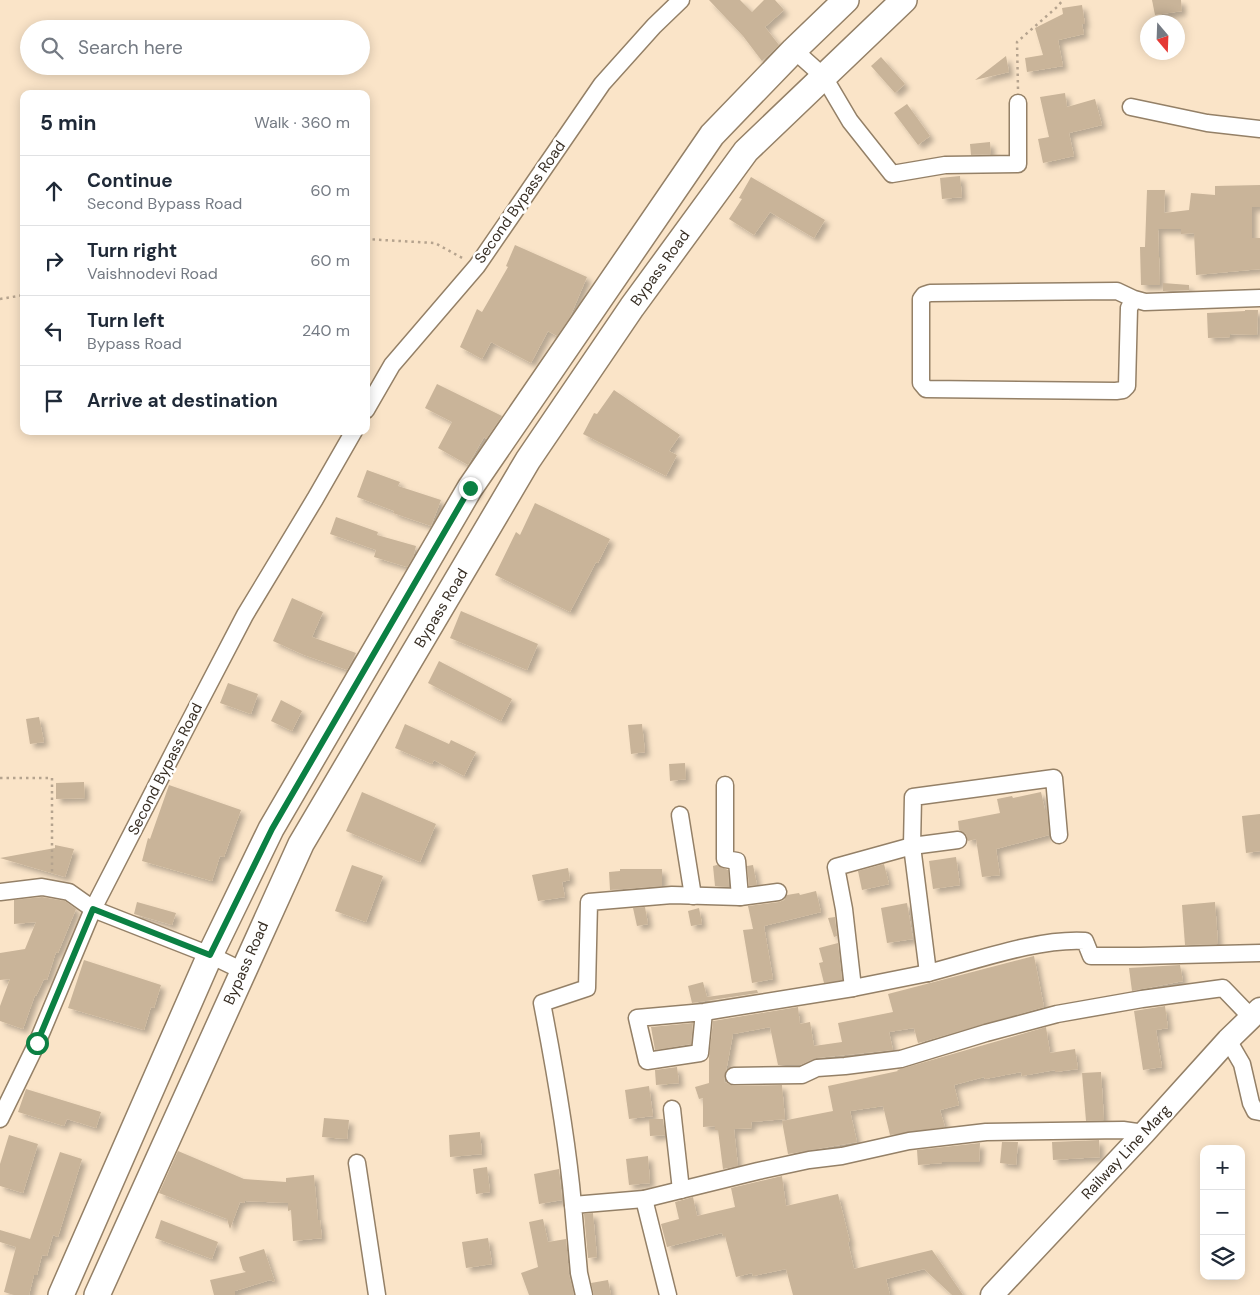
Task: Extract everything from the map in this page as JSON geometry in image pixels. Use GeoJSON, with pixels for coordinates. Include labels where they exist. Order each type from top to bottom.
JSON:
{"type":"FeatureCollection","features":[{"type":"Feature","properties":{"kind":"main road","name":"Bypass Road"},"geometry":{"type":"LineString","coordinates":[[61,1295],[210,955],[272,829],[470,488],[712,135],[794,50],[846,0]]}},
{"type":"Feature","properties":{"kind":"main road","name":"Bypass Road"},"geometry":{"type":"LineString","coordinates":[[97,1295],[301,844],[528,460],[632,307],[746,151],[904,0]]}},
{"type":"Feature","properties":{"kind":"main road"},"geometry":{"type":"LineString","coordinates":[[470,488],[502,505]]}},
{"type":"Feature","properties":{"kind":"main road"},"geometry":{"type":"LineString","coordinates":[[272,829],[301,844]]}},
{"type":"Feature","properties":{"kind":"main road","name":"Railway Line Marg"},"geometry":{"type":"LineString","coordinates":[[992,1295],[1144,1133],[1228,1040],[1256,1013]]}},
{"type":"Feature","properties":{"kind":"street","name":"Second Bypass Road"},"geometry":{"type":"LineString","coordinates":[[370,403],[392,366],[477,266],[602,84],[654,26],[681,0]]}},
{"type":"Feature","properties":{"kind":"street"},"geometry":{"type":"LineString","coordinates":[[794,50],[824,77],[850,121],[892,174],[945,165],[1018,164],[1018,104]]}},
{"type":"Feature","properties":{"kind":"street"},"geometry":{"type":"LineString","coordinates":[[1130,107],[1207,123],[1260,129]]}},
{"type":"Feature","properties":{"kind":"street"},"geometry":{"type":"LineString","coordinates":[[1134,299],[1129,308],[1127,386],[1123,390],[1116,392],[926,389],[921,383],[921,298],[930,292],[1117,291],[1146,302],[1260,298]]}},
{"type":"Feature","properties":{"kind":"street","name":"Second Bypass Road"},"geometry":{"type":"LineString","coordinates":[[0,1119],[37,1043],[93,909],[245,615],[352,435]]}},
{"type":"Feature","properties":{"kind":"street"},"geometry":{"type":"LineString","coordinates":[[928,973],[912,846],[913,797],[1054,778],[1059,835]]}},
{"type":"Feature","properties":{"kind":"street"},"geometry":{"type":"LineString","coordinates":[[725,785],[725,859],[737,861],[740,897]]}},
{"type":"Feature","properties":{"kind":"street"},"geometry":{"type":"LineString","coordinates":[[680,815],[693,896]]}},
{"type":"Feature","properties":{"kind":"street"},"geometry":{"type":"LineString","coordinates":[[853,988],[844,909],[836,867],[912,846],[958,840]]}},
{"type":"Feature","properties":{"kind":"street"},"geometry":{"type":"LineString","coordinates":[[0,892],[42,887],[69,892],[93,909],[210,955],[243,971]]}},
{"type":"Feature","properties":{"kind":"street"},"geometry":{"type":"LineString","coordinates":[[584,1295],[579,1273],[570,1172],[556,1078],[542,1003],[587,988],[589,902],[672,895],[740,897],[778,892]]}},
{"type":"Feature","properties":{"kind":"street"},"geometry":{"type":"LineString","coordinates":[[704,1012],[700,1053],[647,1061],[638,1018],[704,1012],[853,988],[928,973],[1023,948],[1067,940],[1085,941],[1091,956],[1260,953]]}},
{"type":"Feature","properties":{"kind":"street"},"geometry":{"type":"LineString","coordinates":[[734,1076],[802,1075],[817,1068],[901,1058],[1056,1014],[1142,999],[1223,988],[1256,1013]]}},
{"type":"Feature","properties":{"kind":"street"},"geometry":{"type":"LineString","coordinates":[[1228,1040],[1242,1064],[1254,1112],[1260,1112]]}},
{"type":"Feature","properties":{"kind":"street"},"geometry":{"type":"LineString","coordinates":[[672,1109],[681,1190]]}},
{"type":"Feature","properties":{"kind":"street"},"geometry":{"type":"LineString","coordinates":[[572,1205],[644,1199],[758,1171],[809,1160],[842,1156],[909,1141],[986,1132],[1123,1130],[1144,1133]]}},
{"type":"Feature","properties":{"kind":"street"},"geometry":{"type":"LineString","coordinates":[[357,1163],[377,1295]]}},
{"type":"Feature","properties":{"kind":"street"},"geometry":{"type":"LineString","coordinates":[[644,1199],[668,1295]]}},
{"type":"Feature","properties":{"kind":"path"},"geometry":{"type":"LineString","coordinates":[[1018,104],[1017,42],[1058,7],[1063,0]]}},
{"type":"Feature","properties":{"kind":"path"},"geometry":{"type":"LineString","coordinates":[[370,239],[435,243],[477,266]]}},
{"type":"Feature","properties":{"kind":"path"},"geometry":{"type":"LineString","coordinates":[[0,298],[20,296]]}},
{"type":"Feature","properties":{"kind":"path"},"geometry":{"type":"LineString","coordinates":[[0,778],[52,778],[52,888]]}},
{"type":"Feature","properties":{"kind":"building"},"geometry":{"type":"Polygon","coordinates":[[[709,0],[740,0],[752,12],[764,0],[775,0],[784,10],[765,27],[779,45],[762,61],[743,36],[709,0]]]}},
{"type":"Feature","properties":{"kind":"building"},"geometry":{"type":"Polygon","coordinates":[[[1152,0],[1181,0],[1182,11],[1155,15],[1152,0]]]}},
{"type":"Feature","properties":{"kind":"building"},"geometry":{"type":"Polygon","coordinates":[[[1082,5],[1085,24],[1082,24],[1084,34],[1058,40],[1063,66],[1027,72],[1025,58],[1043,55],[1035,28],[1063,14],[1062,8],[1082,5]]]}},
{"type":"Feature","properties":{"kind":"building"},"geometry":{"type":"Polygon","coordinates":[[[1006,56],[1009,72],[975,80],[1006,56]]]}},
{"type":"Feature","properties":{"kind":"building"},"geometry":{"type":"Polygon","coordinates":[[[881,57],[905,84],[895,93],[871,66],[881,57]]]}},
{"type":"Feature","properties":{"kind":"building"},"geometry":{"type":"Polygon","coordinates":[[[1065,93],[1067,107],[1095,99],[1102,125],[1069,133],[1074,156],[1043,163],[1038,139],[1049,137],[1040,97],[1065,93]]]}},
{"type":"Feature","properties":{"kind":"building"},"geometry":{"type":"Polygon","coordinates":[[[907,104],[930,136],[918,145],[894,113],[907,104]]]}},
{"type":"Feature","properties":{"kind":"building"},"geometry":{"type":"Polygon","coordinates":[[[990,142],[991,154],[971,155],[970,144],[990,142]]]}},
{"type":"Feature","properties":{"kind":"building"},"geometry":{"type":"Polygon","coordinates":[[[960,176],[962,197],[942,199],[940,178],[960,176]]]}},
{"type":"Feature","properties":{"kind":"building"},"geometry":{"type":"Polygon","coordinates":[[[751,177],[825,220],[814,238],[770,212],[754,235],[729,219],[742,199],[739,198],[751,177]]]}},
{"type":"Feature","properties":{"kind":"building"},"geometry":{"type":"Polygon","coordinates":[[[1260,185],[1260,207],[1252,207],[1252,238],[1260,238],[1260,269],[1196,275],[1194,233],[1181,234],[1181,229],[1158,229],[1160,285],[1141,285],[1140,247],[1145,247],[1147,190],[1165,190],[1164,213],[1189,210],[1191,193],[1215,195],[1215,186],[1260,185]]]}},
{"type":"Feature","properties":{"kind":"building"},"geometry":{"type":"Polygon","coordinates":[[[515,245],[587,277],[570,317],[557,336],[548,331],[531,363],[491,342],[482,359],[460,347],[477,309],[482,312],[508,267],[506,266],[515,245]]]}},
{"type":"Feature","properties":{"kind":"building"},"geometry":{"type":"Polygon","coordinates":[[[1163,283],[1189,285],[1189,290],[1163,291],[1163,283]]]}},
{"type":"Feature","properties":{"kind":"building"},"geometry":{"type":"Polygon","coordinates":[[[1258,310],[1257,335],[1230,334],[1230,337],[1208,338],[1207,313],[1258,310]]]}},
{"type":"Feature","properties":{"kind":"building"},"geometry":{"type":"Polygon","coordinates":[[[437,384],[502,416],[486,439],[484,437],[468,465],[438,448],[452,422],[425,408],[437,384]]]}},
{"type":"Feature","properties":{"kind":"building"},"geometry":{"type":"Polygon","coordinates":[[[614,390],[680,435],[669,451],[677,455],[666,476],[583,434],[594,413],[597,414],[614,390]]]}},
{"type":"Feature","properties":{"kind":"building"},"geometry":{"type":"Polygon","coordinates":[[[367,470],[400,482],[398,486],[441,500],[431,526],[393,513],[394,511],[357,497],[367,470]]]}},
{"type":"Feature","properties":{"kind":"building"},"geometry":{"type":"Polygon","coordinates":[[[535,503],[610,539],[570,612],[495,575],[516,532],[520,535],[535,503]]]}},
{"type":"Feature","properties":{"kind":"building"},"geometry":{"type":"Polygon","coordinates":[[[336,517],[378,532],[377,535],[416,546],[413,558],[407,567],[374,557],[376,550],[330,534],[336,517]]]}},
{"type":"Feature","properties":{"kind":"building"},"geometry":{"type":"Polygon","coordinates":[[[292,598],[323,612],[312,637],[356,653],[347,670],[304,655],[273,641],[292,598]]]}},
{"type":"Feature","properties":{"kind":"building"},"geometry":{"type":"Polygon","coordinates":[[[461,611],[538,644],[527,670],[450,638],[461,611]]]}},
{"type":"Feature","properties":{"kind":"building"},"geometry":{"type":"Polygon","coordinates":[[[439,661],[512,699],[501,721],[428,683],[439,661]]]}},
{"type":"Feature","properties":{"kind":"building"},"geometry":{"type":"Polygon","coordinates":[[[228,683],[258,694],[251,714],[220,703],[228,683]]]}},
{"type":"Feature","properties":{"kind":"building"},"geometry":{"type":"Polygon","coordinates":[[[281,700],[302,711],[292,731],[271,721],[281,700]]]}},
{"type":"Feature","properties":{"kind":"building"},"geometry":{"type":"Polygon","coordinates":[[[39,717],[44,742],[30,744],[26,719],[39,717]]]}},
{"type":"Feature","properties":{"kind":"building"},"geometry":{"type":"Polygon","coordinates":[[[405,724],[449,744],[451,740],[476,752],[464,776],[434,760],[432,764],[395,748],[405,724]]]}},
{"type":"Feature","properties":{"kind":"building"},"geometry":{"type":"Polygon","coordinates":[[[642,724],[645,752],[631,754],[628,725],[642,724]]]}},
{"type":"Feature","properties":{"kind":"building"},"geometry":{"type":"Polygon","coordinates":[[[685,763],[686,779],[670,781],[669,764],[685,763]]]}},
{"type":"Feature","properties":{"kind":"building"},"geometry":{"type":"Polygon","coordinates":[[[84,782],[85,798],[56,799],[56,783],[84,782]]]}},
{"type":"Feature","properties":{"kind":"building"},"geometry":{"type":"Polygon","coordinates":[[[169,785],[241,810],[224,857],[220,856],[212,881],[142,861],[148,838],[150,839],[169,785]]]}},
{"type":"Feature","properties":{"kind":"building"},"geometry":{"type":"Polygon","coordinates":[[[362,792],[436,824],[420,862],[346,831],[362,792]]]}},
{"type":"Feature","properties":{"kind":"building"},"geometry":{"type":"Polygon","coordinates":[[[1041,792],[1045,810],[1047,810],[1049,835],[996,849],[1000,875],[982,877],[976,839],[968,841],[966,834],[959,830],[958,821],[1000,813],[997,799],[1012,796],[1013,798],[1041,792]]]}},
{"type":"Feature","properties":{"kind":"building"},"geometry":{"type":"Polygon","coordinates":[[[1260,814],[1260,851],[1246,853],[1242,816],[1260,814]]]}},
{"type":"Feature","properties":{"kind":"building"},"geometry":{"type":"Polygon","coordinates":[[[55,845],[74,849],[65,877],[0,858],[55,848],[55,845]]]}},
{"type":"Feature","properties":{"kind":"building"},"geometry":{"type":"Polygon","coordinates":[[[956,857],[960,885],[933,889],[929,861],[956,857]]]}},
{"type":"Feature","properties":{"kind":"building"},"geometry":{"type":"Polygon","coordinates":[[[884,864],[889,884],[862,890],[858,871],[884,864]]]}},
{"type":"Feature","properties":{"kind":"building"},"geometry":{"type":"Polygon","coordinates":[[[352,865],[383,876],[366,922],[335,911],[352,865]]]}},
{"type":"Feature","properties":{"kind":"building"},"geometry":{"type":"Polygon","coordinates":[[[717,865],[728,870],[729,887],[715,886],[713,866],[717,865]]]}},
{"type":"Feature","properties":{"kind":"building"},"geometry":{"type":"Polygon","coordinates":[[[753,865],[757,885],[749,886],[747,866],[753,865]]]}},
{"type":"Feature","properties":{"kind":"building"},"geometry":{"type":"Polygon","coordinates":[[[568,868],[570,880],[562,882],[565,897],[538,901],[532,875],[568,868]]]}},
{"type":"Feature","properties":{"kind":"building"},"geometry":{"type":"Polygon","coordinates":[[[620,869],[662,869],[662,886],[610,890],[609,872],[620,871],[620,869]]]}},
{"type":"Feature","properties":{"kind":"building"},"geometry":{"type":"Polygon","coordinates":[[[816,891],[821,912],[764,926],[773,979],[752,983],[743,930],[753,929],[748,906],[779,902],[784,900],[787,895],[799,893],[800,895],[816,891]]]}},
{"type":"Feature","properties":{"kind":"building"},"geometry":{"type":"Polygon","coordinates":[[[42,897],[65,901],[76,909],[58,953],[56,952],[47,980],[44,979],[35,995],[23,1029],[0,1021],[0,1006],[10,979],[0,980],[0,953],[25,949],[36,922],[14,924],[14,900],[42,897]]]}},
{"type":"Feature","properties":{"kind":"building"},"geometry":{"type":"Polygon","coordinates":[[[137,902],[176,913],[172,925],[134,914],[137,902]]]}},
{"type":"Feature","properties":{"kind":"building"},"geometry":{"type":"Polygon","coordinates":[[[1215,902],[1218,944],[1185,945],[1182,905],[1215,902]]]}},
{"type":"Feature","properties":{"kind":"building"},"geometry":{"type":"Polygon","coordinates":[[[907,903],[913,939],[887,943],[881,908],[907,903]]]}},
{"type":"Feature","properties":{"kind":"building"},"geometry":{"type":"Polygon","coordinates":[[[645,907],[648,924],[637,926],[633,908],[645,907]]]}},
{"type":"Feature","properties":{"kind":"building"},"geometry":{"type":"Polygon","coordinates":[[[699,908],[702,924],[691,926],[688,911],[699,908]]]}},
{"type":"Feature","properties":{"kind":"building"},"geometry":{"type":"Polygon","coordinates":[[[835,917],[837,936],[834,937],[828,918],[835,917]]]}},
{"type":"Feature","properties":{"kind":"building"},"geometry":{"type":"Polygon","coordinates":[[[838,943],[842,980],[824,983],[819,963],[823,962],[819,948],[838,943]]]}},
{"type":"Feature","properties":{"kind":"building"},"geometry":{"type":"Polygon","coordinates":[[[1034,956],[1044,1007],[918,1043],[914,1028],[889,1032],[893,1050],[816,1058],[800,1065],[778,1065],[770,1027],[733,1034],[724,1082],[734,1086],[782,1085],[785,1119],[751,1122],[752,1128],[734,1129],[738,1166],[723,1169],[718,1130],[715,1130],[715,1126],[703,1127],[703,1098],[699,1099],[695,1087],[709,1083],[709,1058],[713,1021],[798,1007],[800,1024],[810,1022],[814,1046],[842,1042],[838,1023],[893,1012],[888,994],[1034,956]]]}},
{"type":"Feature","properties":{"kind":"building"},"geometry":{"type":"Polygon","coordinates":[[[84,960],[161,985],[154,1008],[151,1007],[144,1030],[68,1008],[84,960]]]}},
{"type":"Feature","properties":{"kind":"building"},"geometry":{"type":"Polygon","coordinates":[[[1180,965],[1183,981],[1132,991],[1129,968],[1180,965]]]}},
{"type":"Feature","properties":{"kind":"building"},"geometry":{"type":"Polygon","coordinates":[[[703,982],[707,997],[757,990],[758,993],[692,1003],[688,986],[703,982]]]}},
{"type":"Feature","properties":{"kind":"building"},"geometry":{"type":"Polygon","coordinates":[[[1165,1006],[1168,1028],[1156,1030],[1162,1067],[1143,1070],[1134,1011],[1165,1006]]]}},
{"type":"Feature","properties":{"kind":"building"},"geometry":{"type":"Polygon","coordinates":[[[693,1023],[691,1044],[655,1050],[651,1027],[693,1023]]]}},
{"type":"Feature","properties":{"kind":"building"},"geometry":{"type":"Polygon","coordinates":[[[1046,1027],[1050,1053],[1075,1049],[1078,1069],[1055,1072],[1055,1070],[1022,1076],[1021,1072],[985,1079],[984,1077],[954,1085],[959,1105],[940,1110],[945,1127],[890,1135],[883,1106],[850,1111],[857,1142],[788,1154],[782,1121],[833,1111],[828,1086],[898,1071],[1046,1027]]]}},
{"type":"Feature","properties":{"kind":"building"},"geometry":{"type":"Polygon","coordinates":[[[677,1067],[679,1083],[656,1085],[655,1070],[677,1067]]]}},
{"type":"Feature","properties":{"kind":"building"},"geometry":{"type":"Polygon","coordinates":[[[1101,1072],[1104,1120],[1086,1121],[1082,1073],[1101,1072]]]}},
{"type":"Feature","properties":{"kind":"building"},"geometry":{"type":"Polygon","coordinates":[[[649,1086],[653,1116],[629,1119],[625,1090],[649,1086]]]}},
{"type":"Feature","properties":{"kind":"building"},"geometry":{"type":"Polygon","coordinates":[[[26,1089],[101,1112],[96,1128],[67,1119],[64,1126],[18,1112],[26,1089]]]}},
{"type":"Feature","properties":{"kind":"building"},"geometry":{"type":"Polygon","coordinates":[[[324,1118],[349,1120],[347,1139],[322,1137],[324,1118]]]}},
{"type":"Feature","properties":{"kind":"building"},"geometry":{"type":"Polygon","coordinates":[[[649,1119],[663,1119],[665,1135],[650,1136],[649,1119]]]}},
{"type":"Feature","properties":{"kind":"building"},"geometry":{"type":"Polygon","coordinates":[[[480,1132],[482,1154],[450,1157],[449,1135],[480,1132]]]}},
{"type":"Feature","properties":{"kind":"building"},"geometry":{"type":"Polygon","coordinates":[[[9,1135],[38,1144],[23,1193],[0,1186],[0,1164],[9,1135]]]}},
{"type":"Feature","properties":{"kind":"building"},"geometry":{"type":"Polygon","coordinates":[[[1099,1140],[1100,1157],[1053,1160],[1052,1142],[1099,1140]]]}},
{"type":"Feature","properties":{"kind":"building"},"geometry":{"type":"Polygon","coordinates":[[[1002,1142],[1018,1142],[1016,1165],[1000,1163],[1002,1142]]]}},
{"type":"Feature","properties":{"kind":"building"},"geometry":{"type":"Polygon","coordinates":[[[980,1143],[979,1162],[942,1162],[918,1165],[917,1150],[980,1143]]]}},
{"type":"Feature","properties":{"kind":"building"},"geometry":{"type":"Polygon","coordinates":[[[178,1151],[244,1179],[286,1182],[286,1178],[314,1175],[318,1220],[320,1220],[322,1238],[293,1241],[291,1210],[288,1211],[288,1203],[240,1202],[230,1229],[227,1219],[159,1193],[178,1151]]]}},
{"type":"Feature","properties":{"kind":"building"},"geometry":{"type":"Polygon","coordinates":[[[60,1152],[82,1159],[58,1237],[53,1235],[47,1256],[42,1255],[29,1295],[14,1295],[4,1292],[16,1247],[0,1242],[0,1230],[30,1239],[60,1152]]]}},
{"type":"Feature","properties":{"kind":"building"},"geometry":{"type":"Polygon","coordinates":[[[648,1156],[650,1183],[629,1185],[626,1159],[648,1156]]]}},
{"type":"Feature","properties":{"kind":"building"},"geometry":{"type":"Polygon","coordinates":[[[487,1167],[490,1192],[476,1194],[473,1169],[487,1167]]]}},
{"type":"Feature","properties":{"kind":"building"},"geometry":{"type":"Polygon","coordinates":[[[559,1169],[562,1200],[539,1204],[534,1174],[559,1169]]]}},
{"type":"Feature","properties":{"kind":"building"},"geometry":{"type":"Polygon","coordinates":[[[782,1176],[786,1206],[838,1194],[850,1242],[848,1242],[854,1269],[932,1250],[963,1295],[952,1295],[924,1269],[886,1279],[890,1295],[793,1295],[786,1269],[753,1276],[752,1273],[736,1277],[725,1236],[722,1233],[667,1247],[661,1224],[679,1219],[675,1202],[693,1197],[697,1216],[735,1207],[731,1188],[782,1176]]]}},
{"type":"Feature","properties":{"kind":"building"},"geometry":{"type":"Polygon","coordinates":[[[593,1213],[597,1257],[588,1258],[584,1214],[593,1213]]]}},
{"type":"Feature","properties":{"kind":"building"},"geometry":{"type":"Polygon","coordinates":[[[543,1219],[548,1242],[566,1239],[569,1274],[574,1295],[529,1295],[521,1273],[538,1267],[529,1222],[543,1219]]]}},
{"type":"Feature","properties":{"kind":"building"},"geometry":{"type":"Polygon","coordinates":[[[161,1220],[218,1242],[212,1259],[155,1238],[161,1220]]]}},
{"type":"Feature","properties":{"kind":"building"},"geometry":{"type":"Polygon","coordinates":[[[488,1238],[492,1264],[466,1268],[462,1242],[488,1238]]]}},
{"type":"Feature","properties":{"kind":"building"},"geometry":{"type":"Polygon","coordinates":[[[264,1249],[275,1282],[270,1280],[235,1291],[235,1295],[214,1295],[210,1280],[246,1272],[243,1270],[239,1257],[264,1249]]]}},
{"type":"Feature","properties":{"kind":"building"},"geometry":{"type":"Polygon","coordinates":[[[608,1280],[611,1295],[594,1295],[591,1283],[608,1280]]]}},
{"type":"Feature","properties":{"kind":"route"},"geometry":{"type":"LineString","coordinates":[[37,1043],[93,909],[210,955],[272,829],[470,488]]}}]}
